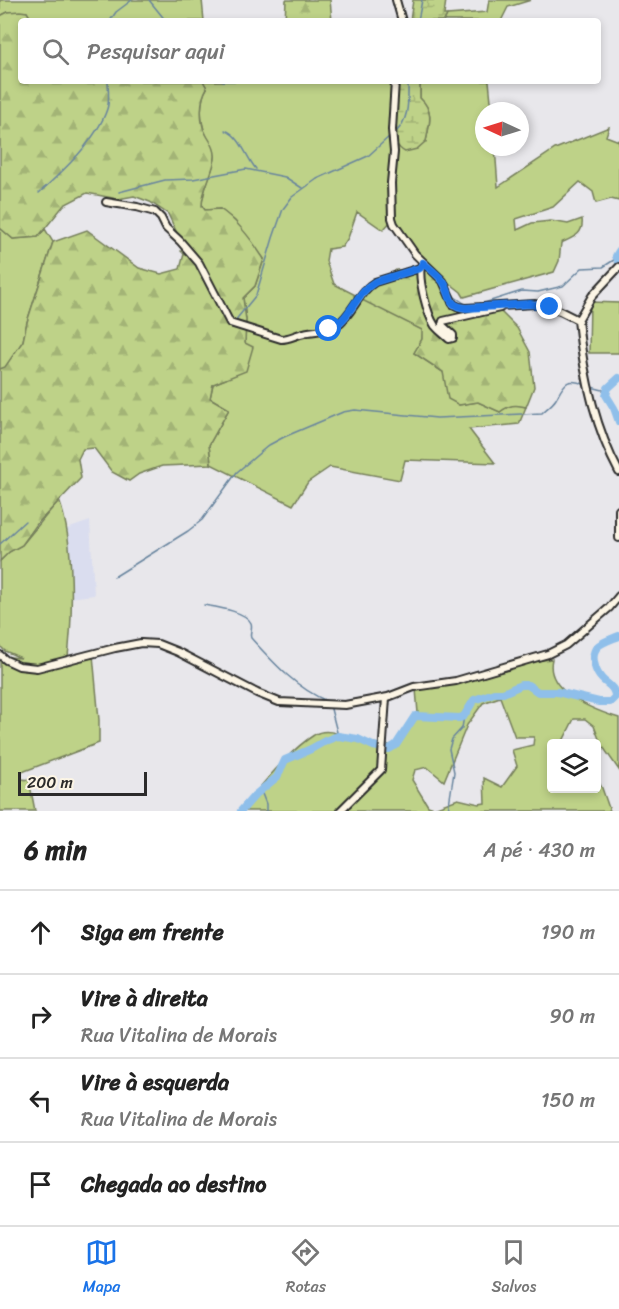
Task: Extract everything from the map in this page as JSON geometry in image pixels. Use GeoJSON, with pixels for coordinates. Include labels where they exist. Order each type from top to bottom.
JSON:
{"type":"FeatureCollection","features":[{"type":"Feature","properties":{"kind":"street"},"geometry":{"type":"LineString","coordinates":[[396,0],[401,18]]}},
{"type":"Feature","properties":{"kind":"street"},"geometry":{"type":"LineString","coordinates":[[395,84],[392,130],[394,152],[391,183],[392,218],[422,266],[443,281],[455,306],[466,308],[540,305],[578,320]]}},
{"type":"Feature","properties":{"kind":"street"},"geometry":{"type":"LineString","coordinates":[[106,202],[155,212],[166,228],[188,248],[199,263],[230,323],[280,339],[334,327],[345,318],[369,285],[422,266]]}},
{"type":"Feature","properties":{"kind":"street"},"geometry":{"type":"LineString","coordinates":[[422,266],[420,280],[431,315],[435,325],[451,339],[453,336],[441,325],[443,321],[507,305]]}},
{"type":"Feature","properties":{"kind":"street"},"geometry":{"type":"LineString","coordinates":[[618,268],[592,296],[578,320],[587,382],[608,451],[619,472]]}},
{"type":"Feature","properties":{"kind":"street"},"geometry":{"type":"LineString","coordinates":[[619,510],[619,538]]}},
{"type":"Feature","properties":{"kind":"street"},"geometry":{"type":"LineString","coordinates":[[0,655],[19,666],[37,668],[141,643],[158,644],[279,702],[345,705],[386,698],[414,687],[456,681],[548,654],[566,645],[609,608],[619,596]]}},
{"type":"Feature","properties":{"kind":"street"},"geometry":{"type":"LineString","coordinates":[[340,811],[382,768],[386,698]]}},
{"type":"Feature","properties":{"kind":"shaded area"},"geometry":{"type":"Polygon","coordinates":[[[90,521],[94,595],[69,598],[67,529],[90,521]]]}},
{"type":"Feature","properties":{"kind":"green space"},"geometry":{"type":"Polygon","coordinates":[[[0,0],[202,0],[204,18],[30,18],[27,12],[8,12],[0,16],[0,0]]]}},
{"type":"Feature","properties":{"kind":"green space"},"geometry":{"type":"Polygon","coordinates":[[[286,0],[330,0],[332,18],[285,18],[286,0]]]}},
{"type":"Feature","properties":{"kind":"green space"},"geometry":{"type":"Polygon","coordinates":[[[413,0],[446,0],[446,18],[410,18],[413,0]]]}},
{"type":"Feature","properties":{"kind":"green space"},"geometry":{"type":"Polygon","coordinates":[[[489,0],[531,0],[508,7],[502,18],[446,18],[447,15],[487,12],[489,0]]]}},
{"type":"Feature","properties":{"kind":"green space"},"geometry":{"type":"Polygon","coordinates":[[[8,12],[27,12],[31,18],[18,18],[18,84],[205,84],[207,88],[201,117],[213,147],[215,160],[204,192],[202,206],[205,210],[220,209],[233,219],[264,259],[255,286],[243,298],[246,320],[245,343],[253,347],[246,371],[213,384],[210,398],[229,409],[209,445],[211,464],[162,466],[139,474],[129,481],[112,472],[94,448],[83,449],[78,459],[81,478],[37,524],[22,545],[9,552],[0,561],[0,369],[5,367],[23,341],[53,242],[87,230],[139,268],[161,274],[180,269],[184,254],[181,251],[184,248],[168,214],[150,202],[134,196],[118,199],[87,193],[64,205],[38,237],[13,239],[0,228],[0,16],[8,12]]]}},
{"type":"Feature","properties":{"kind":"green space"},"geometry":{"type":"Polygon","coordinates":[[[205,84],[396,84],[426,141],[430,118],[420,98],[420,84],[489,84],[491,102],[475,102],[475,156],[496,156],[498,187],[555,149],[609,127],[606,136],[619,141],[619,201],[611,199],[596,203],[593,192],[580,182],[553,207],[516,219],[517,230],[532,223],[551,221],[568,224],[582,219],[580,232],[561,243],[559,261],[554,272],[464,297],[452,285],[445,286],[438,271],[417,251],[394,218],[383,230],[357,212],[348,238],[342,247],[328,249],[326,261],[334,284],[423,330],[422,339],[414,353],[443,372],[459,405],[478,402],[500,412],[512,405],[526,407],[519,424],[469,429],[495,463],[405,460],[400,480],[330,467],[308,482],[293,505],[211,464],[209,445],[229,409],[210,398],[213,384],[226,379],[245,343],[246,320],[243,298],[255,286],[264,259],[235,221],[220,209],[205,210],[202,206],[215,156],[202,120],[201,108],[207,88],[205,84]]]}},
{"type":"Feature","properties":{"kind":"green space"},"geometry":{"type":"Polygon","coordinates":[[[394,84],[420,84],[420,98],[429,113],[430,123],[426,141],[417,149],[405,152],[398,147],[392,130],[394,84]]]}},
{"type":"Feature","properties":{"kind":"green space"},"geometry":{"type":"Polygon","coordinates":[[[0,228],[13,239],[38,237],[45,229],[53,242],[23,341],[5,368],[0,369],[0,228]]]}},
{"type":"Feature","properties":{"kind":"green space"},"geometry":{"type":"Polygon","coordinates":[[[416,265],[435,273],[438,271],[448,304],[456,308],[497,308],[517,328],[530,352],[534,387],[526,407],[512,406],[500,412],[478,402],[459,405],[448,399],[443,372],[414,353],[422,339],[422,330],[354,296],[396,270],[404,270],[416,265]]]}},
{"type":"Feature","properties":{"kind":"green space"},"geometry":{"type":"Polygon","coordinates":[[[590,302],[619,303],[619,353],[589,353],[590,302]]]}},
{"type":"Feature","properties":{"kind":"green space"},"geometry":{"type":"Polygon","coordinates":[[[59,500],[68,537],[70,559],[71,625],[67,665],[93,655],[99,743],[22,772],[22,779],[29,780],[35,811],[0,811],[0,656],[21,658],[5,651],[0,646],[0,561],[9,552],[22,545],[59,500]]]}},
{"type":"Feature","properties":{"kind":"green space"},"geometry":{"type":"Polygon","coordinates":[[[552,659],[552,671],[563,690],[585,705],[619,718],[619,770],[601,744],[601,739],[594,726],[585,719],[574,719],[564,739],[547,739],[547,793],[601,793],[601,786],[610,811],[239,811],[284,760],[316,734],[330,732],[379,744],[394,745],[418,713],[416,689],[524,662],[552,659]],[[500,697],[483,703],[467,725],[444,781],[427,767],[415,770],[412,780],[428,806],[434,808],[458,799],[479,804],[485,803],[484,778],[502,787],[517,766],[512,750],[533,745],[534,737],[515,737],[500,697]]]}},
{"type":"Feature","properties":{"kind":"waterway"},"geometry":{"type":"LineString","coordinates":[[112,18],[132,0]]}},
{"type":"Feature","properties":{"kind":"waterway"},"geometry":{"type":"LineString","coordinates":[[149,0],[164,18]]}},
{"type":"Feature","properties":{"kind":"waterway"},"geometry":{"type":"LineString","coordinates":[[419,18],[422,0]]}},
{"type":"Feature","properties":{"kind":"waterway"},"geometry":{"type":"LineString","coordinates":[[39,193],[78,155],[102,121],[108,106],[108,84]]}},
{"type":"Feature","properties":{"kind":"waterway"},"geometry":{"type":"LineString","coordinates":[[395,133],[406,116],[408,84]]}},
{"type":"Feature","properties":{"kind":"waterway"},"geometry":{"type":"LineString","coordinates":[[225,130],[239,142],[256,169]]}},
{"type":"Feature","properties":{"kind":"waterway"},"geometry":{"type":"LineString","coordinates":[[234,322],[256,295],[283,209],[292,197],[317,179],[368,156],[390,136]]}},
{"type":"Feature","properties":{"kind":"waterway"},"geometry":{"type":"LineString","coordinates":[[119,192],[165,180],[193,179],[246,169],[285,177],[302,188]]}},
{"type":"Feature","properties":{"kind":"waterway"},"geometry":{"type":"LineString","coordinates":[[619,251],[616,256],[619,262]]}},
{"type":"Feature","properties":{"kind":"waterway"},"geometry":{"type":"LineString","coordinates":[[481,304],[522,291],[538,292],[563,286],[582,268],[603,267],[617,258]]}},
{"type":"Feature","properties":{"kind":"waterway"},"geometry":{"type":"LineString","coordinates":[[449,288],[455,297],[467,305]]}},
{"type":"Feature","properties":{"kind":"waterway"},"geometry":{"type":"LineString","coordinates":[[619,378],[608,388],[606,395],[619,422]]}},
{"type":"Feature","properties":{"kind":"waterway"},"geometry":{"type":"LineString","coordinates":[[114,577],[202,520],[237,472],[269,445],[343,412],[355,410],[437,418],[542,413],[555,401],[567,383],[586,385]]}},
{"type":"Feature","properties":{"kind":"waterway"},"geometry":{"type":"LineString","coordinates":[[591,387],[607,391]]}},
{"type":"Feature","properties":{"kind":"waterway"},"geometry":{"type":"LineString","coordinates":[[0,544],[25,521]]}},
{"type":"Feature","properties":{"kind":"waterway"},"geometry":{"type":"LineString","coordinates":[[204,605],[243,615],[251,623],[251,638],[268,656],[295,682],[327,701]]}},
{"type":"Feature","properties":{"kind":"waterway"},"geometry":{"type":"LineString","coordinates":[[241,811],[255,795],[277,777],[285,760],[338,736],[358,739],[373,746],[389,749],[396,745],[415,716],[460,718],[464,716],[474,700],[494,693],[503,693],[521,685],[528,685],[538,692],[557,692],[599,702],[610,702],[615,697],[614,691],[597,672],[594,654],[599,645],[619,636]]}},
{"type":"Feature","properties":{"kind":"waterway"},"geometry":{"type":"LineString","coordinates":[[331,709],[338,736]]}},
{"type":"Feature","properties":{"kind":"waterway"},"geometry":{"type":"LineString","coordinates":[[448,811],[454,772],[449,749],[452,739],[462,728],[464,716]]}},
{"type":"Feature","properties":{"kind":"waterway"},"geometry":{"type":"LineString","coordinates":[[261,791],[266,811]]}},
{"type":"Feature","properties":{"kind":"route"},"geometry":{"type":"LineString","coordinates":[[329,329],[345,318],[369,285],[420,268],[423,263],[443,281],[455,306],[466,308],[535,304],[550,307]]}}]}
